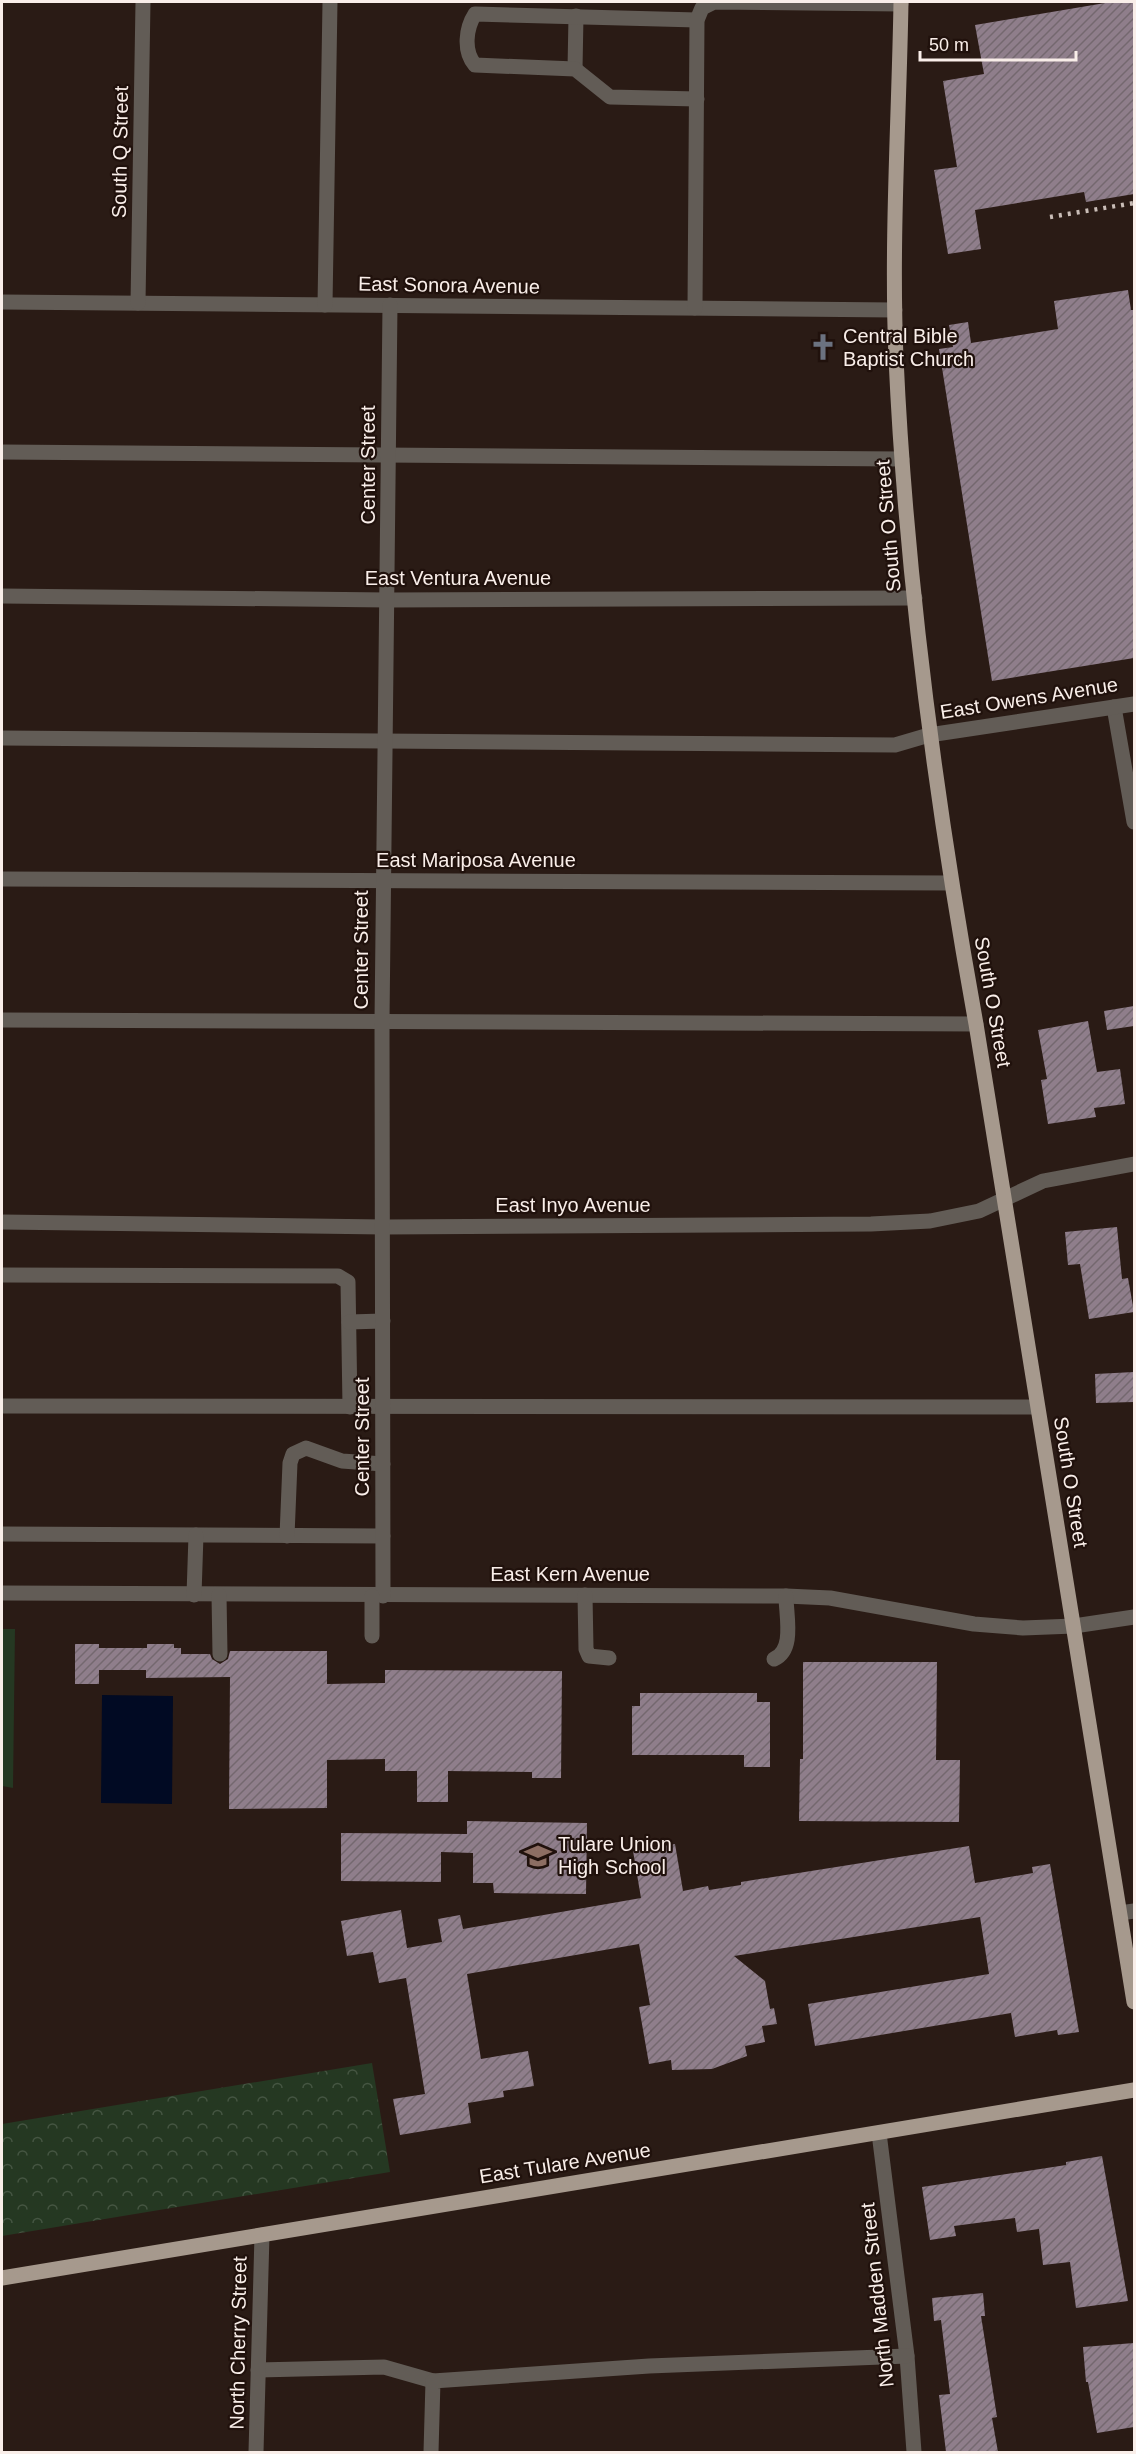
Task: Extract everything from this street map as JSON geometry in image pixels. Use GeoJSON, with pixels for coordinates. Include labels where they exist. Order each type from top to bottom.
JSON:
{"type":"FeatureCollection","features":[{"type":"Feature","properties":{"kind":"main road","name":"South O Street"},"geometry":{"type":"LineString","coordinates":[[901,3],[895,310],[903,459],[929,735],[1037,1407],[1074,1626],[1127,1912],[1134,2002]]}},
{"type":"Feature","properties":{"kind":"main road","name":"East Tulare Avenue"},"geometry":{"type":"LineString","coordinates":[[2,2278],[1134,2090]]}},
{"type":"Feature","properties":{"kind":"street","name":"South Q Street"},"geometry":{"type":"LineString","coordinates":[[138,303],[143,2]]}},
{"type":"Feature","properties":{"kind":"street"},"geometry":{"type":"LineString","coordinates":[[325,305],[330,2]]}},
{"type":"Feature","properties":{"kind":"street"},"geometry":{"type":"LineString","coordinates":[[695,308],[697,20],[702,8],[714,2],[901,3]]}},
{"type":"Feature","properties":{"kind":"street"},"geometry":{"type":"LineString","coordinates":[[697,20],[475,14],[468,25],[468,56],[475,64],[575,69],[610,97],[697,99]]}},
{"type":"Feature","properties":{"kind":"street"},"geometry":{"type":"LineString","coordinates":[[575,69],[576,16]]}},
{"type":"Feature","properties":{"kind":"street","name":"East Sonora Avenue"},"geometry":{"type":"LineString","coordinates":[[2,302],[895,310]]}},
{"type":"Feature","properties":{"kind":"street","name":"Center Street"},"geometry":{"type":"LineString","coordinates":[[372,1636],[383,1536],[382,1021],[390,305]]}},
{"type":"Feature","properties":{"kind":"street"},"geometry":{"type":"LineString","coordinates":[[2,452],[903,459]]}},
{"type":"Feature","properties":{"kind":"street","name":"East Ventura Avenue"},"geometry":{"type":"LineString","coordinates":[[2,596],[388,600],[915,598]]}},
{"type":"Feature","properties":{"kind":"street","name":"East Owens Avenue"},"geometry":{"type":"LineString","coordinates":[[2,738],[895,746],[929,735],[1134,704]]}},
{"type":"Feature","properties":{"kind":"street"},"geometry":{"type":"LineString","coordinates":[[1114,707],[1134,822]]}},
{"type":"Feature","properties":{"kind":"street","name":"East Mariposa Avenue"},"geometry":{"type":"LineString","coordinates":[[2,879],[951,883]]}},
{"type":"Feature","properties":{"kind":"street"},"geometry":{"type":"LineString","coordinates":[[2,1020],[976,1023]]}},
{"type":"Feature","properties":{"kind":"street","name":"East Inyo Avenue"},"geometry":{"type":"LineString","coordinates":[[2,1222],[384,1227],[930,1221],[979,1211],[1004,1197],[1043,1181],[1134,1164]]}},
{"type":"Feature","properties":{"kind":"street"},"geometry":{"type":"LineString","coordinates":[[2,1275],[338,1275],[348,1282],[350,1407]]}},
{"type":"Feature","properties":{"kind":"street"},"geometry":{"type":"LineString","coordinates":[[349,1322],[383,1321]]}},
{"type":"Feature","properties":{"kind":"street"},"geometry":{"type":"LineString","coordinates":[[2,1406],[1037,1407]]}},
{"type":"Feature","properties":{"kind":"street"},"geometry":{"type":"LineString","coordinates":[[288,1536],[290,1463],[293,1454],[306,1448],[342,1461],[383,1464]]}},
{"type":"Feature","properties":{"kind":"street"},"geometry":{"type":"LineString","coordinates":[[2,1534],[383,1536]]}},
{"type":"Feature","properties":{"kind":"street"},"geometry":{"type":"LineString","coordinates":[[194,1595],[196,1535]]}},
{"type":"Feature","properties":{"kind":"street","name":"East Kern Avenue"},"geometry":{"type":"LineString","coordinates":[[2,1593],[786,1596],[872,1604],[974,1624],[1023,1628],[1074,1626],[1134,1617]]}},
{"type":"Feature","properties":{"kind":"street"},"geometry":{"type":"LineString","coordinates":[[219,1595],[220,1654]]}},
{"type":"Feature","properties":{"kind":"street"},"geometry":{"type":"LineString","coordinates":[[585,1595],[586,1649],[589,1656],[609,1658]]}},
{"type":"Feature","properties":{"kind":"street"},"geometry":{"type":"LineString","coordinates":[[774,1659],[782,1656],[787,1648],[786,1596]]}},
{"type":"Feature","properties":{"kind":"street","name":"North Madden Street"},"geometry":{"type":"LineString","coordinates":[[879,2133],[907,2356],[914,2452]]}},
{"type":"Feature","properties":{"kind":"street","name":"North Cherry Street"},"geometry":{"type":"LineString","coordinates":[[256,2452],[262,2235]]}},
{"type":"Feature","properties":{"kind":"street"},"geometry":{"type":"LineString","coordinates":[[258,2370],[384,2367],[433,2381],[649,2366],[907,2356]]}},
{"type":"Feature","properties":{"kind":"street"},"geometry":{"type":"LineString","coordinates":[[431,2452],[433,2381]]}},
{"type":"Feature","properties":{"kind":"green space"},"geometry":{"type":"Polygon","coordinates":[[[2,1629],[15,1629],[13,1788],[2,1786],[2,1629]]]}},
{"type":"Feature","properties":{"kind":"green space"},"geometry":{"type":"Polygon","coordinates":[[[372,2063],[390,2172],[2,2236],[2,2124],[372,2063]]]}},
{"type":"Feature","properties":{"kind":"water"},"geometry":{"type":"Polygon","coordinates":[[[102,1695],[173,1696],[172,1804],[101,1803],[102,1695]]]}},
{"type":"Feature","properties":{"kind":"building"},"geometry":{"type":"Polygon","coordinates":[[[1111,2],[1134,2],[1134,194],[1086,202],[1084,192],[975,210],[981,249],[948,254],[934,170],[957,167],[943,81],[984,74],[975,25],[1111,2]]]}},
{"type":"Feature","properties":{"kind":"building"},"geometry":{"type":"Polygon","coordinates":[[[1128,290],[1131,310],[1134,310],[1134,658],[992,681],[939,349],[953,347],[949,325],[968,322],[971,343],[1058,329],[1054,301],[1128,290]]]}},
{"type":"Feature","properties":{"kind":"building"},"geometry":{"type":"Polygon","coordinates":[[[1134,1006],[1134,1026],[1107,1030],[1104,1011],[1134,1006]]]}},
{"type":"Feature","properties":{"kind":"building"},"geometry":{"type":"Polygon","coordinates":[[[1088,1021],[1097,1072],[1120,1069],[1125,1104],[1094,1108],[1096,1117],[1048,1124],[1041,1080],[1047,1079],[1038,1030],[1088,1021]]]}},
{"type":"Feature","properties":{"kind":"building"},"geometry":{"type":"Polygon","coordinates":[[[1117,1227],[1122,1279],[1128,1278],[1134,1312],[1089,1319],[1080,1264],[1068,1265],[1065,1232],[1117,1227]]]}},
{"type":"Feature","properties":{"kind":"building"},"geometry":{"type":"Polygon","coordinates":[[[1134,1372],[1134,1402],[1096,1403],[1095,1374],[1134,1372]]]}},
{"type":"Feature","properties":{"kind":"building"},"geometry":{"type":"Polygon","coordinates":[[[75,1644],[99,1644],[99,1648],[147,1648],[147,1644],[174,1644],[174,1648],[181,1648],[181,1654],[210,1654],[212,1659],[220,1664],[228,1659],[230,1651],[327,1651],[327,1684],[385,1683],[385,1670],[562,1671],[561,1778],[532,1778],[532,1772],[448,1771],[448,1802],[417,1802],[417,1771],[385,1771],[385,1759],[327,1760],[327,1808],[229,1809],[230,1677],[146,1678],[146,1670],[99,1670],[99,1684],[75,1684],[75,1644]]]}},
{"type":"Feature","properties":{"kind":"building"},"geometry":{"type":"Polygon","coordinates":[[[803,1662],[937,1662],[936,1760],[960,1760],[959,1822],[799,1821],[800,1759],[803,1759],[803,1662]]]}},
{"type":"Feature","properties":{"kind":"building"},"geometry":{"type":"Polygon","coordinates":[[[640,1693],[757,1693],[757,1702],[770,1702],[770,1767],[744,1767],[744,1755],[632,1755],[632,1706],[640,1706],[640,1693]]]}},
{"type":"Feature","properties":{"kind":"building"},"geometry":{"type":"Polygon","coordinates":[[[467,1821],[587,1823],[586,1894],[494,1893],[493,1883],[473,1883],[473,1853],[441,1852],[441,1882],[341,1881],[341,1833],[467,1834],[467,1821]]]}},
{"type":"Feature","properties":{"kind":"building"},"geometry":{"type":"Polygon","coordinates":[[[675,1844],[683,1891],[708,1886],[709,1890],[741,1885],[741,1882],[969,1846],[975,1883],[1033,1873],[1032,1867],[1050,1864],[1079,2032],[1058,2035],[1057,2030],[1015,2037],[1011,2013],[815,2046],[808,2004],[989,1974],[980,1917],[734,1956],[765,1981],[770,2009],[774,2008],[777,2024],[762,2026],[765,2042],[745,2046],[747,2056],[712,2069],[672,2070],[671,2060],[649,2064],[639,2007],[650,2005],[639,1944],[467,1974],[481,2059],[528,2051],[534,2086],[503,2091],[504,2097],[468,2103],[471,2123],[400,2135],[393,2099],[425,2094],[406,1978],[379,1983],[373,1952],[347,1956],[341,1921],[401,1910],[407,1948],[442,1942],[438,1919],[460,1915],[463,1929],[641,1898],[633,1851],[675,1844]]]}},
{"type":"Feature","properties":{"kind":"building"},"geometry":{"type":"Polygon","coordinates":[[[1102,2156],[1128,2301],[1076,2308],[1070,2262],[1043,2265],[1039,2229],[1017,2232],[1015,2218],[954,2226],[956,2236],[930,2240],[922,2187],[1066,2165],[1066,2162],[1102,2156]]]}},
{"type":"Feature","properties":{"kind":"building"},"geometry":{"type":"Polygon","coordinates":[[[983,2293],[985,2316],[981,2316],[997,2417],[992,2418],[998,2452],[946,2452],[939,2395],[950,2394],[941,2320],[934,2321],[932,2298],[983,2293]]]}},
{"type":"Feature","properties":{"kind":"building"},"geometry":{"type":"Polygon","coordinates":[[[1134,2343],[1134,2427],[1097,2433],[1088,2382],[1086,2382],[1083,2347],[1134,2343]]]}},
{"type":"Feature","properties":{"kind":"railway"},"geometry":{"type":"LineString","coordinates":[[1050,217],[1134,203]]}},
{"type":"Feature","properties":{"kind":"place","name":"Central Bible Baptist Church"},"geometry":{"type":"Point","coordinates":[823,347]}},
{"type":"Feature","properties":{"kind":"place","name":"Tulare Union High School"},"geometry":{"type":"Point","coordinates":[538,1856]}}]}
